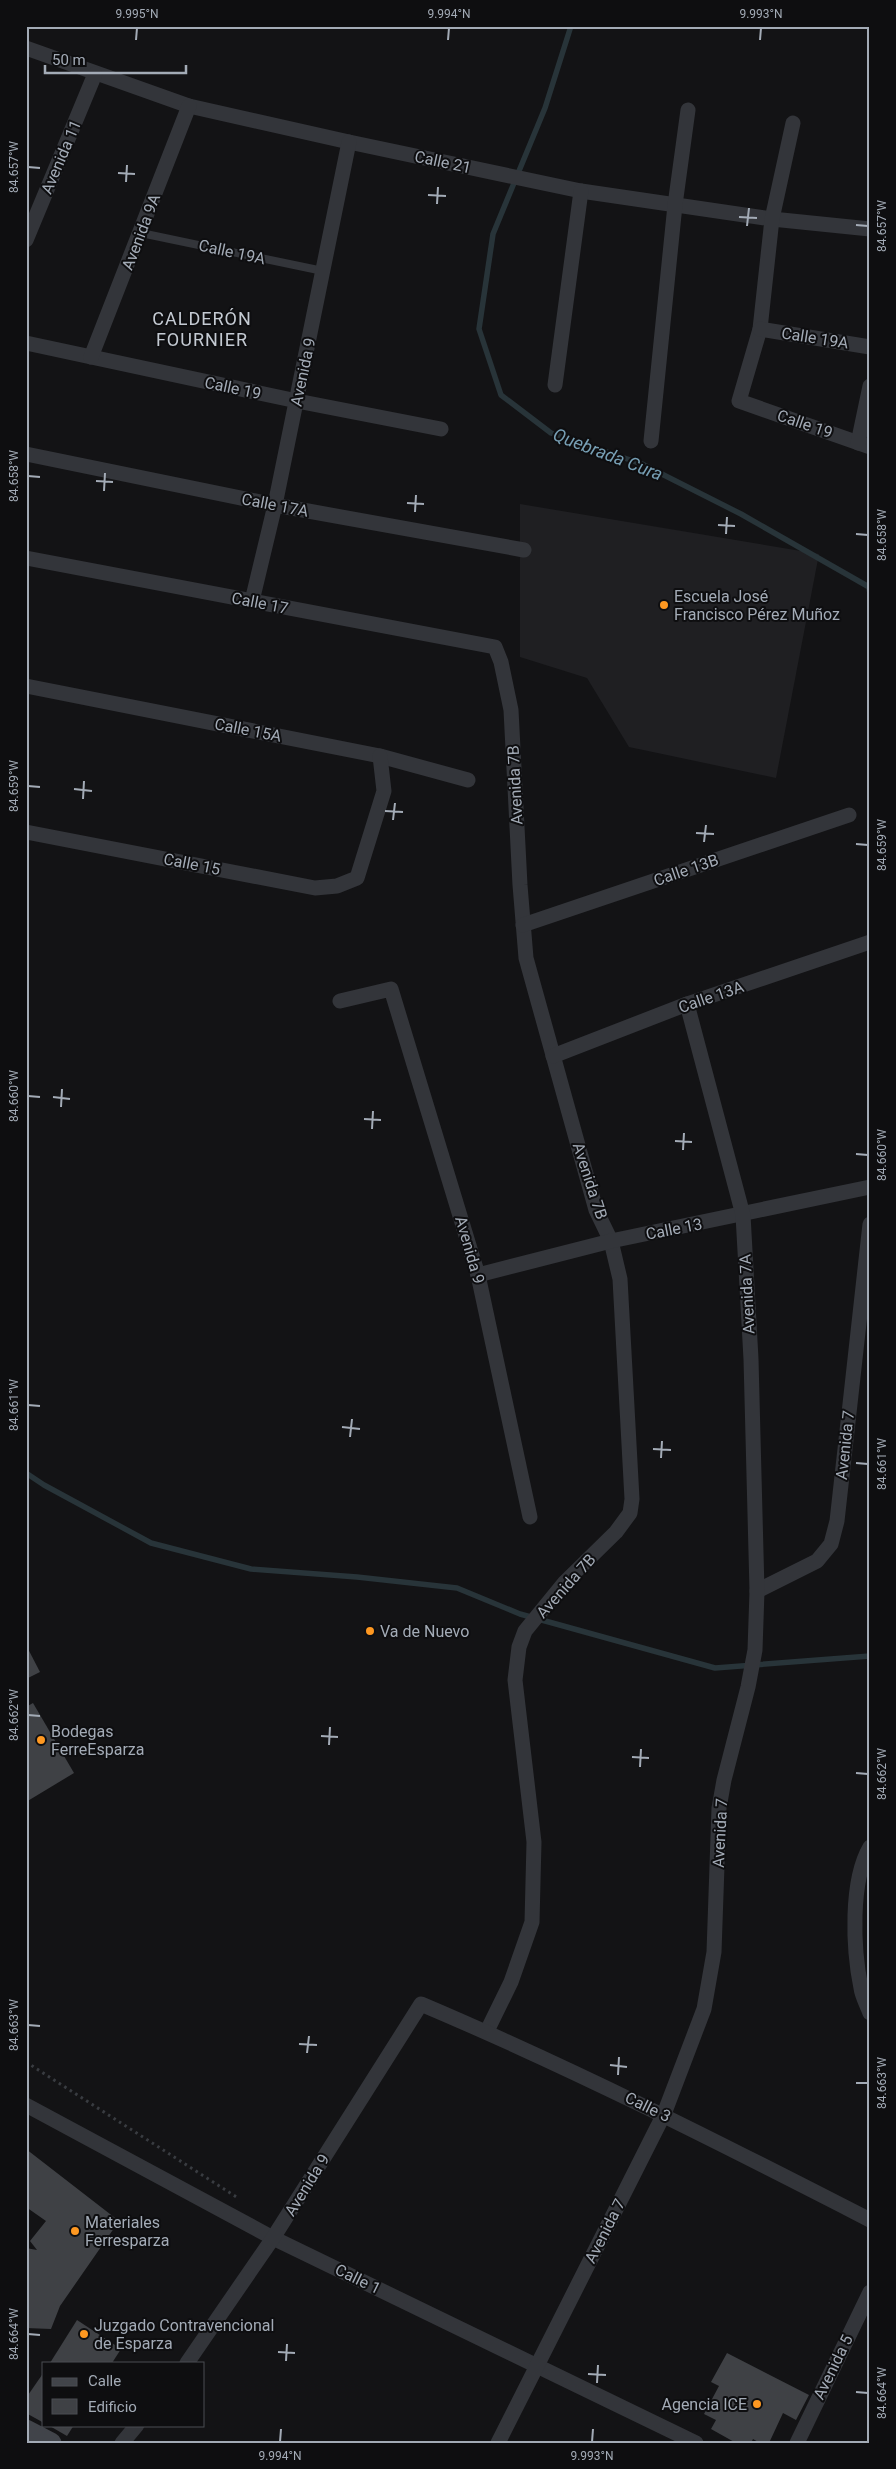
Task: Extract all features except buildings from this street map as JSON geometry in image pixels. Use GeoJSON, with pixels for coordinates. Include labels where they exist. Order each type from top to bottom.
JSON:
{"type":"FeatureCollection","features":[{"type":"Feature","properties":{"kind":"street","name":"Calle 21"},"geometry":{"type":"LineString","coordinates":[[26,48],[95,74],[190,106],[349,142],[581,191],[772,219],[870,229]]}},
{"type":"Feature","properties":{"kind":"street","name":"Avenida 11"},"geometry":{"type":"LineString","coordinates":[[26,240],[95,74]]}},
{"type":"Feature","properties":{"kind":"street","name":"Avenida 9A"},"geometry":{"type":"LineString","coordinates":[[91,357],[190,106]]}},
{"type":"Feature","properties":{"kind":"street"},"geometry":{"type":"LineString","coordinates":[[651,441],[675,205],[688,110]]}},
{"type":"Feature","properties":{"kind":"street"},"geometry":{"type":"LineString","coordinates":[[760,329],[772,219],[793,123]]}},
{"type":"Feature","properties":{"kind":"street","name":"Avenida 9"},"geometry":{"type":"LineString","coordinates":[[252,601],[275,506],[349,142]]}},
{"type":"Feature","properties":{"kind":"street"},"geometry":{"type":"LineString","coordinates":[[555,385],[581,191]]}},
{"type":"Feature","properties":{"kind":"street","name":"Calle 19A"},"geometry":{"type":"LineString","coordinates":[[760,329],[870,347]]}},
{"type":"Feature","properties":{"kind":"street","name":"Calle 19"},"geometry":{"type":"LineString","coordinates":[[760,329],[739,401],[864,445]]}},
{"type":"Feature","properties":{"kind":"street","name":"Calle 19"},"geometry":{"type":"LineString","coordinates":[[26,343],[297,401],[441,429]]}},
{"type":"Feature","properties":{"kind":"street"},"geometry":{"type":"LineString","coordinates":[[864,445],[870,386]]}},
{"type":"Feature","properties":{"kind":"street","name":"Calle 17A"},"geometry":{"type":"LineString","coordinates":[[26,454],[275,506],[524,550]]}},
{"type":"Feature","properties":{"kind":"street","name":"Calle 17"},"geometry":{"type":"LineString","coordinates":[[26,558],[495,647]]}},
{"type":"Feature","properties":{"kind":"street","name":"Avenida 7B"},"geometry":{"type":"LineString","coordinates":[[486,2031],[511,1982],[532,1922],[534,1842],[515,1680],[519,1647],[525,1631],[565,1582],[616,1532],[630,1513],[632,1499],[620,1279],[611,1241],[596,1210],[526,958],[512,710],[503,669],[495,647]]}},
{"type":"Feature","properties":{"kind":"street","name":"Calle 15A"},"geometry":{"type":"LineString","coordinates":[[26,686],[380,756],[468,780]]}},
{"type":"Feature","properties":{"kind":"street","name":"Calle 15"},"geometry":{"type":"LineString","coordinates":[[26,832],[315,888],[337,886],[357,878],[384,792],[380,756]]}},
{"type":"Feature","properties":{"kind":"street","name":"Calle 13B"},"geometry":{"type":"LineString","coordinates":[[523,925],[849,815]]}},
{"type":"Feature","properties":{"kind":"street","name":"Calle 13A"},"geometry":{"type":"LineString","coordinates":[[553,1056],[687,1004],[870,942]]}},
{"type":"Feature","properties":{"kind":"street","name":"Avenida 9"},"geometry":{"type":"LineString","coordinates":[[340,1001],[391,989],[478,1275],[530,1517]]}},
{"type":"Feature","properties":{"kind":"street","name":"Avenida 7A"},"geometry":{"type":"LineString","coordinates":[[687,1004],[743,1215],[751,1359],[757,1591]]}},
{"type":"Feature","properties":{"kind":"street","name":"Calle 13"},"geometry":{"type":"LineString","coordinates":[[478,1275],[611,1241],[870,1187]]}},
{"type":"Feature","properties":{"kind":"street","name":"Avenida 7"},"geometry":{"type":"LineString","coordinates":[[498,2443],[664,2114],[706,1999],[714,1952],[719,1808],[755,1650],[757,1591],[817,1561],[831,1544],[837,1521],[870,1224]]}},
{"type":"Feature","properties":{"kind":"street"},"geometry":{"type":"LineString","coordinates":[[870,1847],[862,1861],[854,1916],[861,1988],[870,2013]]}},
{"type":"Feature","properties":{"kind":"street","name":"Avenida 9"},"geometry":{"type":"LineString","coordinates":[[188,2362],[273,2238],[421,2004]]}},
{"type":"Feature","properties":{"kind":"street","name":"Calle 3"},"geometry":{"type":"LineString","coordinates":[[421,2004],[486,2031],[664,2114],[870,2220]]}},
{"type":"Feature","properties":{"kind":"street","name":"Calle 1"},"geometry":{"type":"LineString","coordinates":[[26,2105],[273,2238],[696,2443]]}},
{"type":"Feature","properties":{"kind":"street","name":"Avenida 5"},"geometry":{"type":"LineString","coordinates":[[797,2443],[870,2292]]}},
{"type":"Feature","properties":{"kind":"street"},"geometry":{"type":"LineString","coordinates":[[122,2443],[135,2426]]}},
{"type":"Feature","properties":{"kind":"street"},"geometry":{"type":"LineString","coordinates":[[26,2430],[51,2443]]}},
{"type":"Feature","properties":{"kind":"lane","name":"Calle 19A"},"geometry":{"type":"LineString","coordinates":[[141,233],[323,271]]}},
{"type":"Feature","properties":{"kind":"path"},"geometry":{"type":"LineString","coordinates":[[26,2062],[240,2200]]}},
{"type":"Feature","properties":{"kind":"shaded area","name":"Escuela José Francisco Pérez Muñoz"},"geometry":{"type":"Polygon","coordinates":[[[520,504],[819,554],[776,778],[629,747],[587,678],[520,657],[520,504]]]}},
{"type":"Feature","properties":{"kind":"waterway","name":"Quebrada Cura"},"geometry":{"type":"LineString","coordinates":[[571,26],[545,108],[493,234],[479,329],[501,395],[551,433],[642,464],[741,514],[869,587],[870,594]]}},
{"type":"Feature","properties":{"kind":"waterway"},"geometry":{"type":"LineString","coordinates":[[26,1473],[44,1485],[151,1543],[251,1569],[357,1577],[457,1588],[520,1614],[715,1668],[870,1656]]}},
{"type":"Feature","properties":{"kind":"place","name":"Escuela José Francisco Pérez Muñoz"},"geometry":{"type":"Point","coordinates":[664,605]}},
{"type":"Feature","properties":{"kind":"place","name":"Va de Nuevo"},"geometry":{"type":"Point","coordinates":[370,1631]}},
{"type":"Feature","properties":{"kind":"place","name":"Bodegas FerreEsparza"},"geometry":{"type":"Point","coordinates":[41,1740]}},
{"type":"Feature","properties":{"kind":"place","name":"Materiales Ferresparza"},"geometry":{"type":"Point","coordinates":[75,2231]}},
{"type":"Feature","properties":{"kind":"place","name":"Juzgado Contravencional de Esparza"},"geometry":{"type":"Point","coordinates":[84,2334]}},
{"type":"Feature","properties":{"kind":"place","name":"Agencia ICE"},"geometry":{"type":"Point","coordinates":[757,2404]}},
{"type":"Feature","properties":{"kind":"district","name":"CALDERÓN FOURNIER"},"geometry":{"type":"Point","coordinates":[202,328]}}]}
